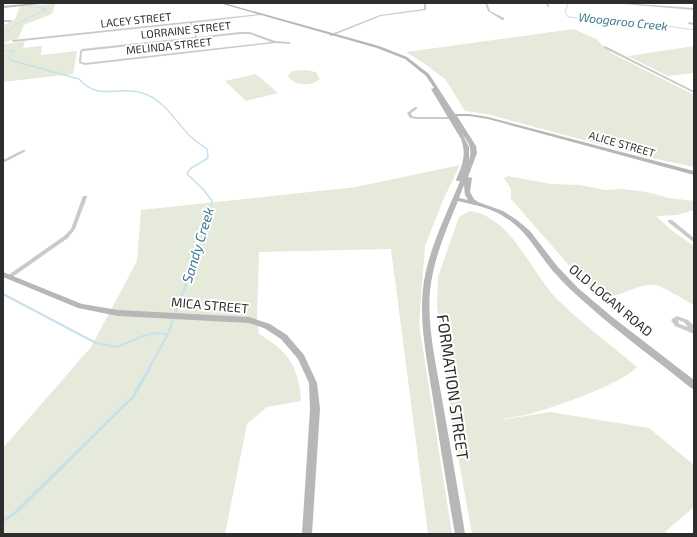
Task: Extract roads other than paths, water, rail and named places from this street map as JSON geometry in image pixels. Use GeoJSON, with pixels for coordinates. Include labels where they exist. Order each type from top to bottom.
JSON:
{"type":"FeatureCollection","features":[{"type":"Feature","properties":{"kind":"main road"},"geometry":{"type":"LineString","coordinates":[[3,7],[48,3]]}},
{"type":"Feature","properties":{"kind":"main road"},"geometry":{"type":"LineString","coordinates":[[221,3],[387,52],[416,67],[425,77],[473,146],[474,153],[472,168],[466,187],[468,196],[478,204]]}},
{"type":"Feature","properties":{"kind":"main road"},"geometry":{"type":"LineString","coordinates":[[330,35],[382,48],[406,58],[426,73],[443,97],[457,112],[469,115]]}},
{"type":"Feature","properties":{"kind":"main road"},"geometry":{"type":"LineString","coordinates":[[443,97],[453,118]]}},
{"type":"Feature","properties":{"kind":"main road","name":"ALICE STREET"},"geometry":{"type":"LineString","coordinates":[[453,118],[469,115],[544,133],[694,173]]}},
{"type":"Feature","properties":{"kind":"main road","name":"ALICE STREET"},"geometry":{"type":"LineString","coordinates":[[453,118],[467,120],[482,119],[544,133]]}},
{"type":"Feature","properties":{"kind":"main road","name":"FORMATION STREET"},"geometry":{"type":"LineString","coordinates":[[453,118],[464,142],[467,154],[453,194],[455,199]]}},
{"type":"Feature","properties":{"kind":"main road","name":"FORMATION STREET"},"geometry":{"type":"LineString","coordinates":[[460,534],[430,356],[427,318],[430,271],[455,199],[474,153]]}},
{"type":"Feature","properties":{"kind":"main road","name":"OLD LOGAN ROAD"},"geometry":{"type":"LineString","coordinates":[[455,199],[495,209],[515,221],[526,230],[560,274],[573,287],[602,313],[694,385]]}},
{"type":"Feature","properties":{"kind":"main road"},"geometry":{"type":"LineString","coordinates":[[452,209],[462,205],[478,204]]}},
{"type":"Feature","properties":{"kind":"main road","name":"MICA STREET"},"geometry":{"type":"LineString","coordinates":[[6,275],[94,310],[118,313],[147,313],[250,320],[267,326],[284,337],[301,358],[314,383],[315,409],[307,534]]}},
{"type":"Feature","properties":{"kind":"street"},"geometry":{"type":"LineString","coordinates":[[330,35],[381,15],[425,10],[425,3]]}},
{"type":"Feature","properties":{"kind":"street"},"geometry":{"type":"LineString","coordinates":[[486,3],[489,10],[503,19]]}},
{"type":"Feature","properties":{"kind":"street"},"geometry":{"type":"LineString","coordinates":[[546,3],[549,7]]}},
{"type":"Feature","properties":{"kind":"street"},"geometry":{"type":"LineString","coordinates":[[624,4],[694,9]]}},
{"type":"Feature","properties":{"kind":"street","name":"LACEY STREET"},"geometry":{"type":"LineString","coordinates":[[13,41],[260,15]]}},
{"type":"Feature","properties":{"kind":"street"},"geometry":{"type":"LineString","coordinates":[[3,21],[11,21]]}},
{"type":"Feature","properties":{"kind":"street"},"geometry":{"type":"LineString","coordinates":[[191,23],[196,38]]}},
{"type":"Feature","properties":{"kind":"street"},"geometry":{"type":"LineString","coordinates":[[689,23],[694,24]]}},
{"type":"Feature","properties":{"kind":"street","name":"LORRAINE STREET"},"geometry":{"type":"LineString","coordinates":[[83,50],[245,32],[275,42],[289,43]]}},
{"type":"Feature","properties":{"kind":"street","name":"MELINDA STREET"},"geometry":{"type":"LineString","coordinates":[[83,50],[81,51],[80,63],[85,64],[275,42]]}},
{"type":"Feature","properties":{"kind":"street"},"geometry":{"type":"LineString","coordinates":[[605,47],[694,92]]}},
{"type":"Feature","properties":{"kind":"street"},"geometry":{"type":"LineString","coordinates":[[416,108],[409,113],[416,118],[453,118]]}},
{"type":"Feature","properties":{"kind":"street"},"geometry":{"type":"LineString","coordinates":[[3,162],[24,152]]}},
{"type":"Feature","properties":{"kind":"street"},"geometry":{"type":"LineString","coordinates":[[6,275],[66,237],[73,229],[85,197]]}},
{"type":"Feature","properties":{"kind":"street"},"geometry":{"type":"LineString","coordinates":[[670,221],[694,240]]}},
{"type":"Feature","properties":{"kind":"waterway","name":"Woogaroo Creek"},"geometry":{"type":"LineString","coordinates":[[568,3],[565,12],[568,17],[606,21],[635,21],[694,30]]}},
{"type":"Feature","properties":{"kind":"waterway","name":"Woogaroo Creek"},"geometry":{"type":"LineString","coordinates":[[652,3],[665,3]]}},
{"type":"Feature","properties":{"kind":"waterway","name":"Sandy Creek"},"geometry":{"type":"LineString","coordinates":[[3,38],[16,24],[47,9],[28,6]]}},
{"type":"Feature","properties":{"kind":"waterway","name":"Sandy Creek"},"geometry":{"type":"LineString","coordinates":[[3,51],[15,51],[8,58],[10,60]]}},
{"type":"Feature","properties":{"kind":"waterway","name":"Sandy Creek"},"geometry":{"type":"LineString","coordinates":[[10,60],[79,79],[86,86],[94,90],[109,92],[133,91],[142,93],[150,96],[163,105],[190,136],[207,149],[208,158],[190,169],[187,174],[203,189],[212,201],[201,240]]}},
{"type":"Feature","properties":{"kind":"waterway","name":"Sandy Creek"},"geometry":{"type":"LineString","coordinates":[[168,334],[202,239]]}},
{"type":"Feature","properties":{"kind":"waterway"},"geometry":{"type":"LineString","coordinates":[[3,294],[96,343],[117,347],[143,336],[156,333],[168,334]]}},
{"type":"Feature","properties":{"kind":"waterway","name":"Sandy Creek"},"geometry":{"type":"LineString","coordinates":[[148,370],[168,334]]}},
{"type":"Feature","properties":{"kind":"waterway","name":"Sandy Creek"},"geometry":{"type":"LineString","coordinates":[[3,521],[15,513],[133,397],[149,369]]}}]}
